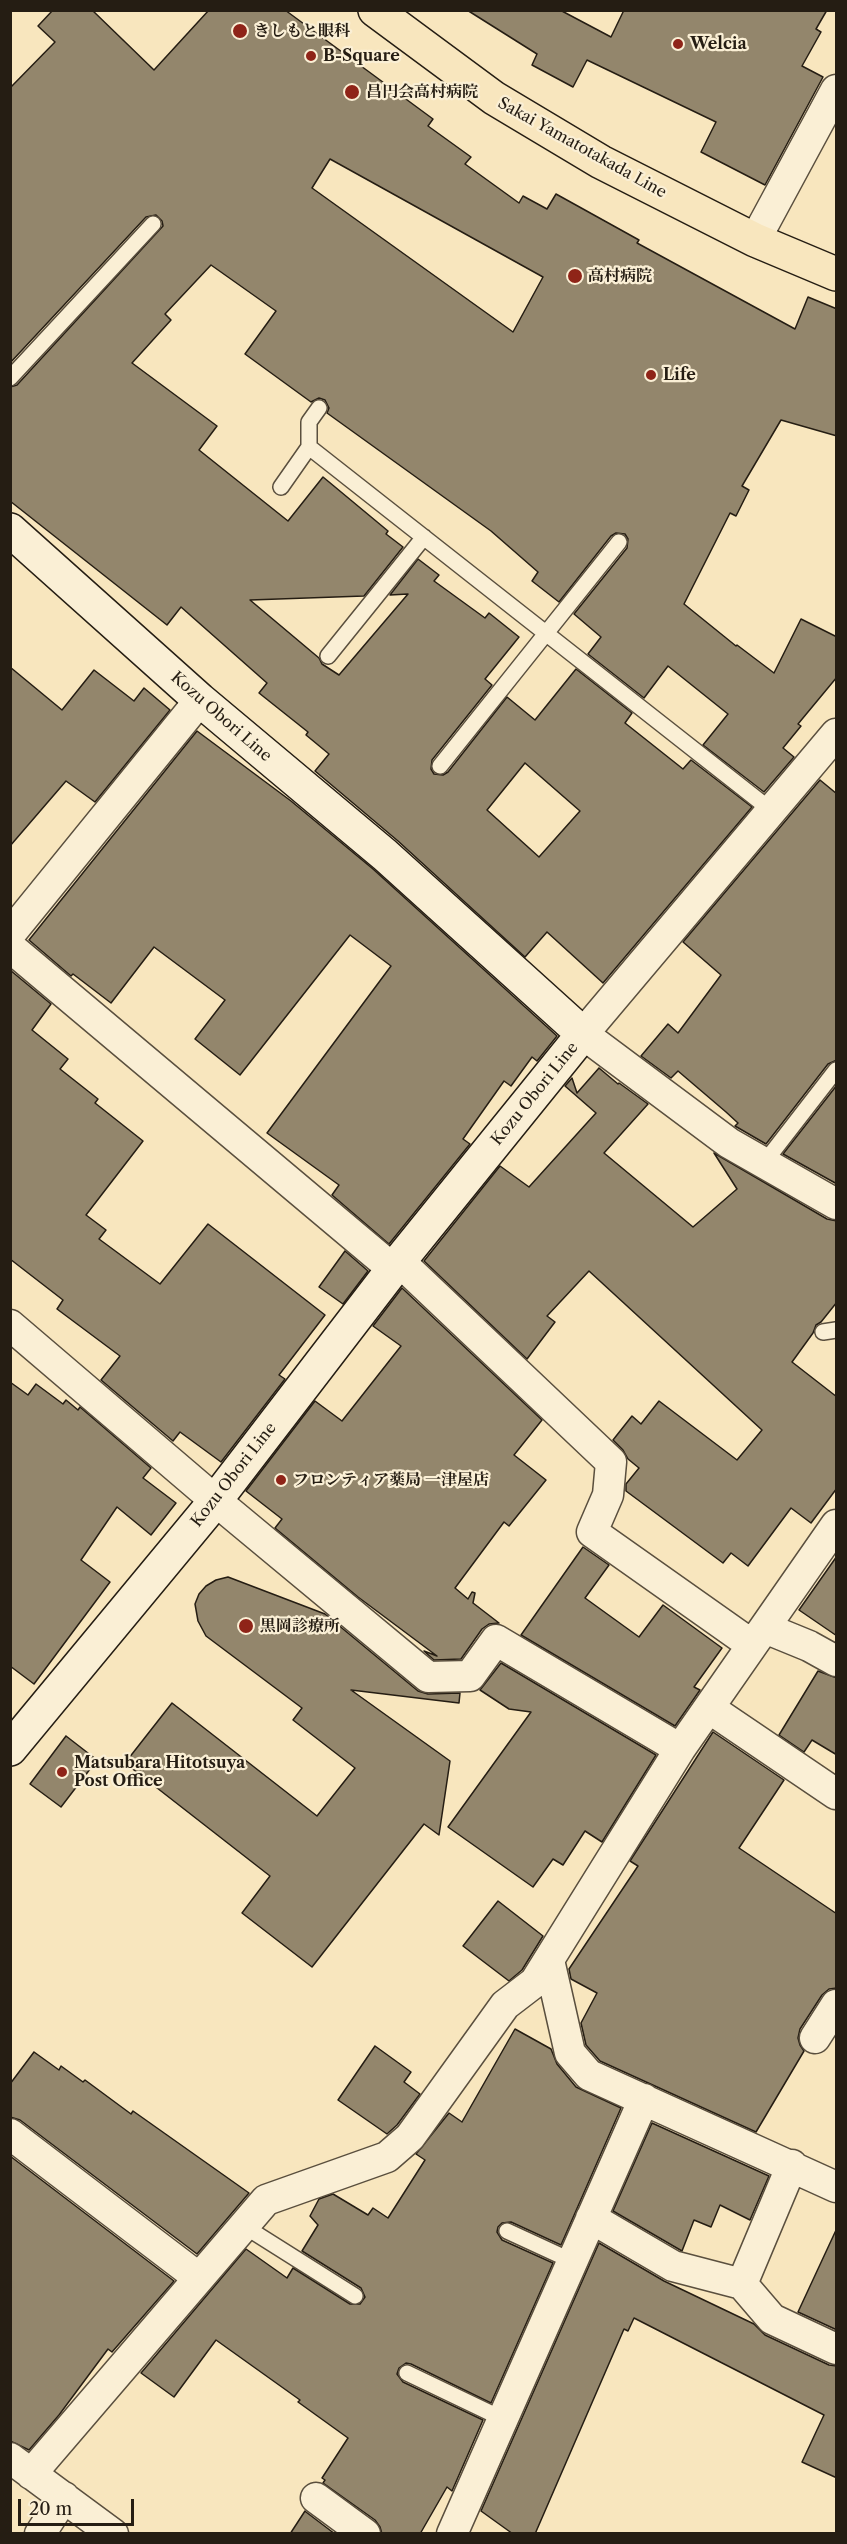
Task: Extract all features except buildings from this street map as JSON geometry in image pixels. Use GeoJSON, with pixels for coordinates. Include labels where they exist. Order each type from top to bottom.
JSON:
{"type":"FeatureCollection","features":[{"type":"Feature","properties":{"kind":"main road","name":"Sakai Yamatotakada Line"},"geometry":{"type":"LineString","coordinates":[[375,10],[494,98],[601,162],[754,240],[837,274]]}},
{"type":"Feature","properties":{"kind":"main road","name":"Kozu Obori Line"},"geometry":{"type":"LineString","coordinates":[[10,530],[200,700],[385,855],[584,1034],[396,1265],[216,1501],[10,1749]]}},
{"type":"Feature","properties":{"kind":"street"},"geometry":{"type":"LineString","coordinates":[[754,240],[837,90]]}},
{"type":"Feature","properties":{"kind":"street"},"geometry":{"type":"LineString","coordinates":[[10,934],[200,700]]}},
{"type":"Feature","properties":{"kind":"street"},"geometry":{"type":"LineString","coordinates":[[837,734],[584,1034],[729,1143],[837,1204]]}},
{"type":"Feature","properties":{"kind":"street"},"geometry":{"type":"LineString","coordinates":[[10,946],[396,1265],[611,1462],[608,1496],[592,1533],[758,1636],[809,1646],[837,1661]]}},
{"type":"Feature","properties":{"kind":"street"},"geometry":{"type":"LineString","coordinates":[[10,1325],[216,1501],[428,1677],[470,1676],[496,1640],[680,1749]]}},
{"type":"Feature","properties":{"kind":"street"},"geometry":{"type":"LineString","coordinates":[[113,2534],[21,2466],[199,2278],[266,2200],[387,2157],[410,2137],[505,2005],[535,1982],[680,1749],[837,1525]]}},
{"type":"Feature","properties":{"kind":"street"},"geometry":{"type":"LineString","coordinates":[[709,1708],[837,1794]]}},
{"type":"Feature","properties":{"kind":"street"},"geometry":{"type":"LineString","coordinates":[[549,1960],[570,2053],[589,2075],[837,2187]]}},
{"type":"Feature","properties":{"kind":"street"},"geometry":{"type":"LineString","coordinates":[[815,2038],[837,2005]]}},
{"type":"Feature","properties":{"kind":"street"},"geometry":{"type":"LineString","coordinates":[[452,2534],[644,2099]]}},
{"type":"Feature","properties":{"kind":"street"},"geometry":{"type":"LineString","coordinates":[[10,2134],[199,2278]]}},
{"type":"Feature","properties":{"kind":"street"},"geometry":{"type":"LineString","coordinates":[[742,2284],[792,2165]]}},
{"type":"Feature","properties":{"kind":"street"},"geometry":{"type":"LineString","coordinates":[[591,2218],[673,2266],[742,2284],[772,2319],[837,2349]]}},
{"type":"Feature","properties":{"kind":"street"},"geometry":{"type":"LineString","coordinates":[[40,2534],[64,2497]]}},
{"type":"Feature","properties":{"kind":"street"},"geometry":{"type":"LineString","coordinates":[[316,2498],[365,2534]]}},
{"type":"Feature","properties":{"kind":"lane"},"geometry":{"type":"LineString","coordinates":[[10,378],[153,224]]}},
{"type":"Feature","properties":{"kind":"lane"},"geometry":{"type":"LineString","coordinates":[[280,487],[309,447],[309,422],[319,408]]}},
{"type":"Feature","properties":{"kind":"lane"},"geometry":{"type":"LineString","coordinates":[[309,447],[772,811]]}},
{"type":"Feature","properties":{"kind":"lane"},"geometry":{"type":"LineString","coordinates":[[328,656],[424,537]]}},
{"type":"Feature","properties":{"kind":"lane"},"geometry":{"type":"LineString","coordinates":[[440,766],[619,542]]}},
{"type":"Feature","properties":{"kind":"lane"},"geometry":{"type":"LineString","coordinates":[[764,1163],[837,1070]]}},
{"type":"Feature","properties":{"kind":"lane"},"geometry":{"type":"LineString","coordinates":[[244,2226],[355,2296]]}},
{"type":"Feature","properties":{"kind":"lane"},"geometry":{"type":"LineString","coordinates":[[507,2231],[572,2261]]}},
{"type":"Feature","properties":{"kind":"lane"},"geometry":{"type":"LineString","coordinates":[[407,2373],[503,2419]]}},
{"type":"Feature","properties":{"kind":"place","name":"きしもと眼科"},"geometry":{"type":"Point","coordinates":[240,31]}},
{"type":"Feature","properties":{"kind":"place","name":"Welcia"},"geometry":{"type":"Point","coordinates":[678,44]}},
{"type":"Feature","properties":{"kind":"place","name":"B-Square"},"geometry":{"type":"Point","coordinates":[311,56]}},
{"type":"Feature","properties":{"kind":"place","name":"昌円会高村病院"},"geometry":{"type":"Point","coordinates":[352,92]}},
{"type":"Feature","properties":{"kind":"place","name":"高村病院"},"geometry":{"type":"Point","coordinates":[575,276]}},
{"type":"Feature","properties":{"kind":"place","name":"Life"},"geometry":{"type":"Point","coordinates":[651,375]}},
{"type":"Feature","properties":{"kind":"place","name":"フロンティア薬局 一津屋店"},"geometry":{"type":"Point","coordinates":[281,1480]}},
{"type":"Feature","properties":{"kind":"place","name":"黒岡診療所"},"geometry":{"type":"Point","coordinates":[246,1626]}},
{"type":"Feature","properties":{"kind":"place","name":"Matsubara Hitotsuya Post Office"},"geometry":{"type":"Point","coordinates":[62,1772]}}]}
